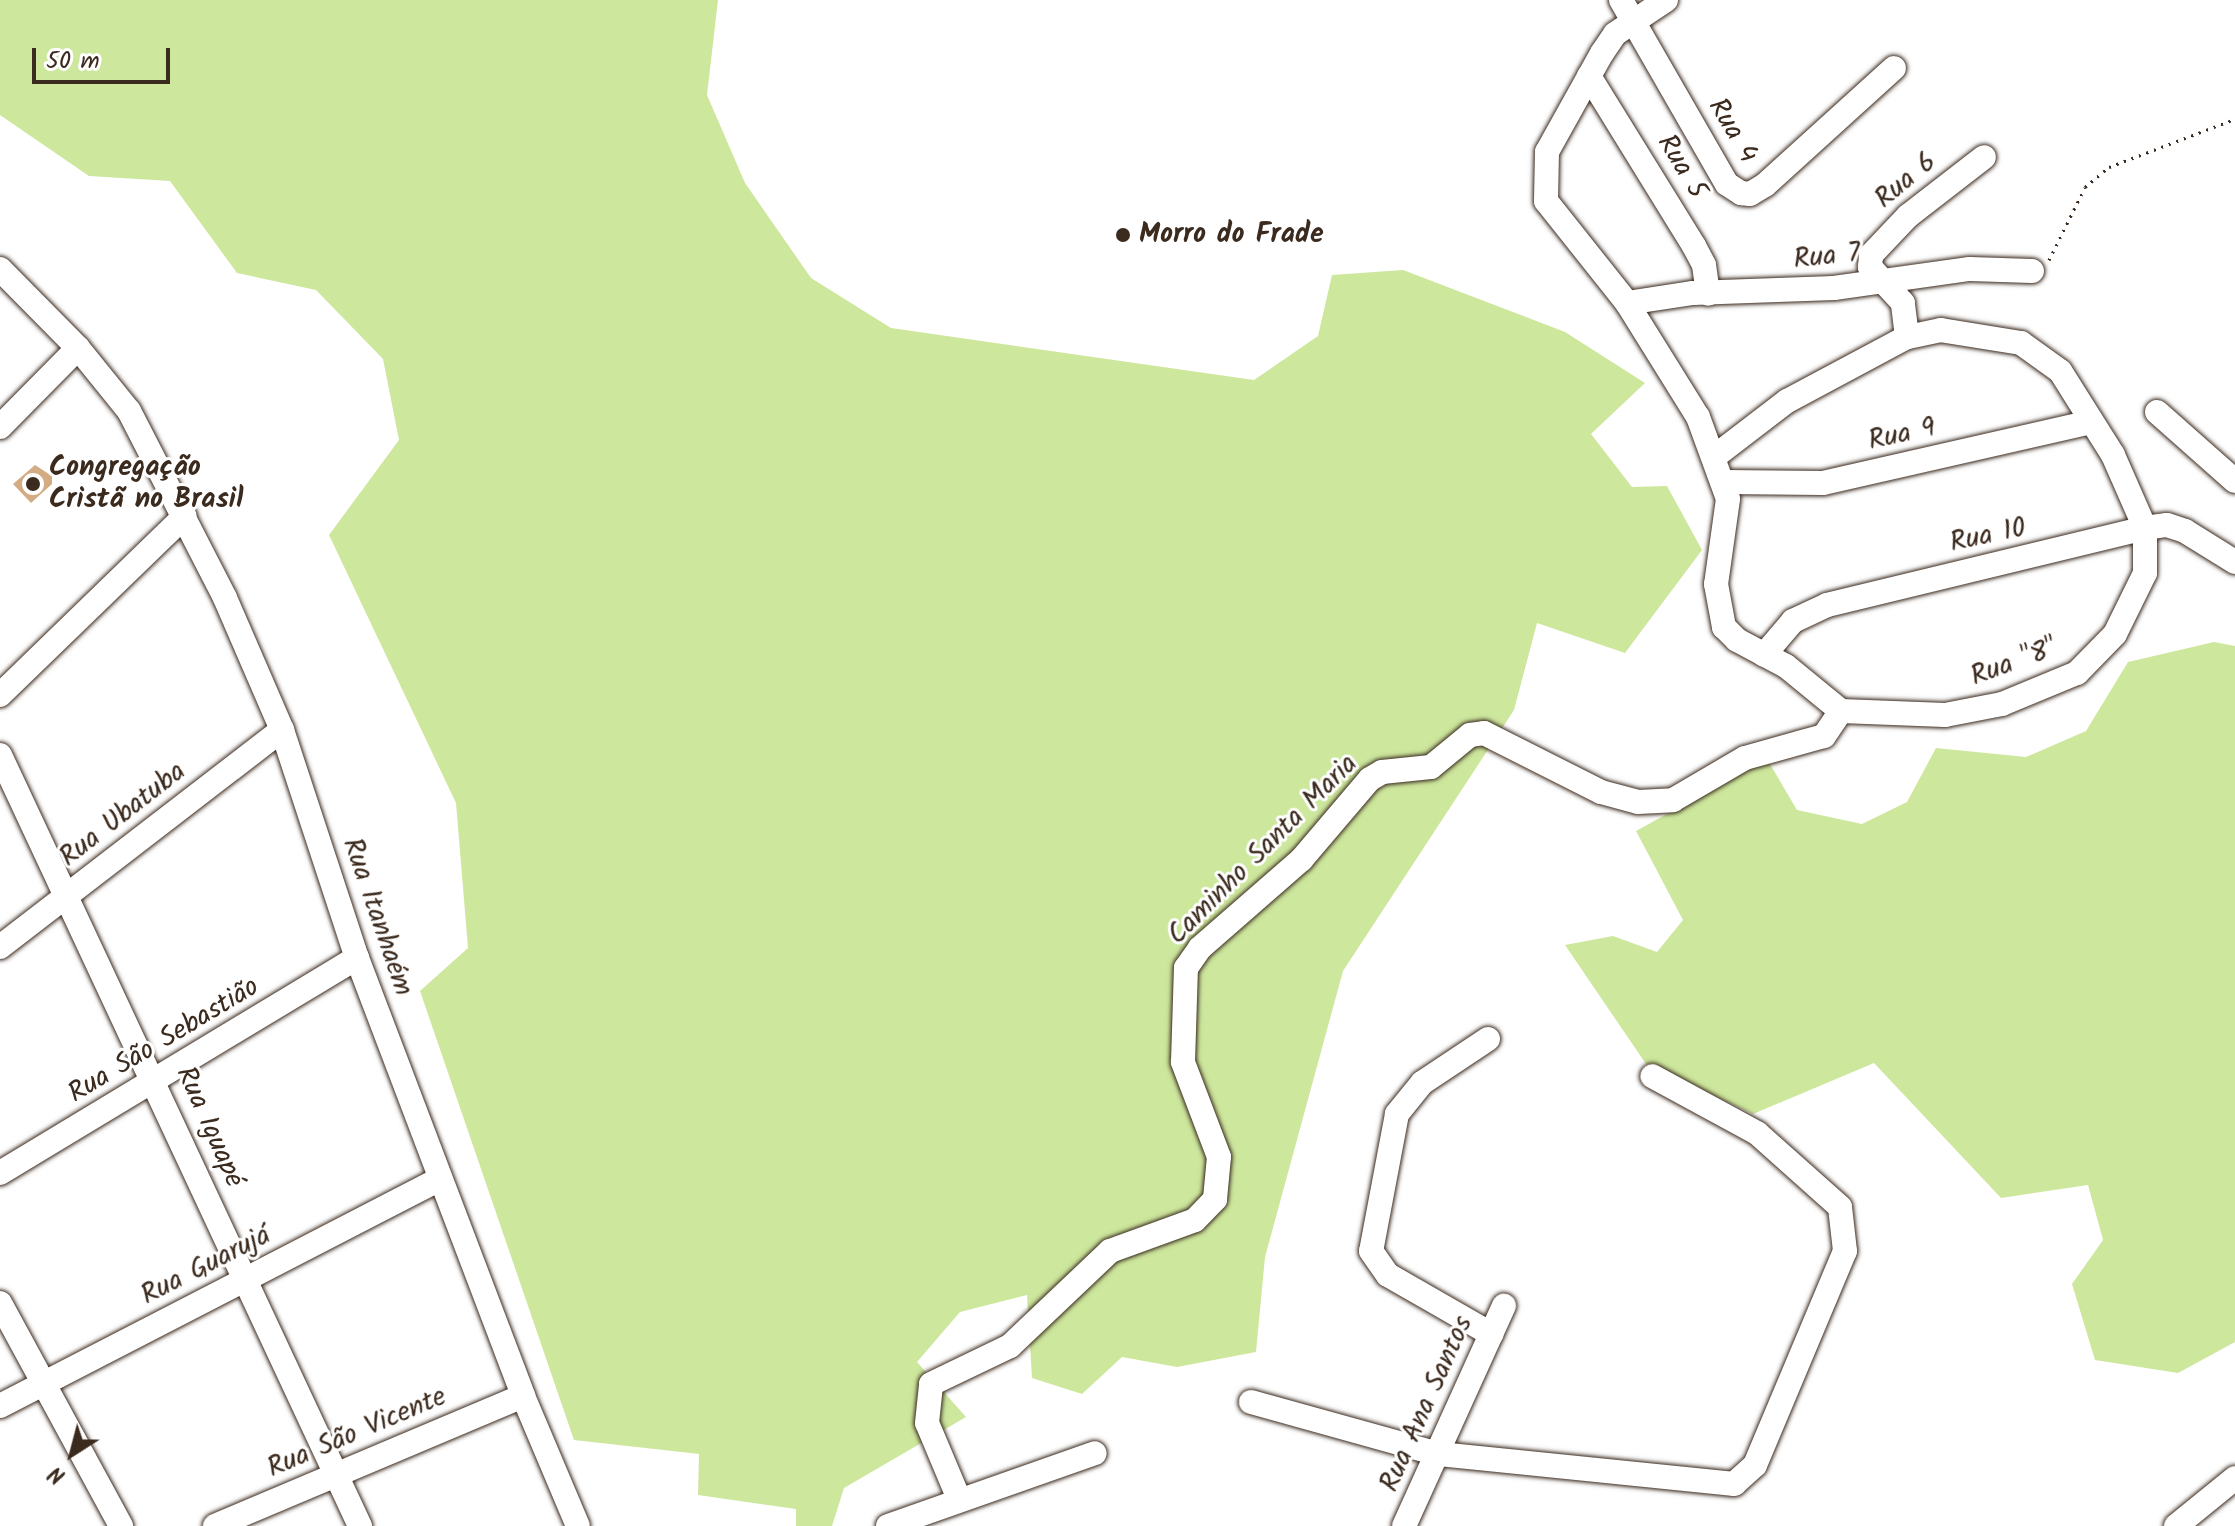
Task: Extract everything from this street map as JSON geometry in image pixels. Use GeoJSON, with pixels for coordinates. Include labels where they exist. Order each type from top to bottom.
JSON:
{"type":"FeatureCollection","features":[{"type":"Feature","properties":{"kind":"street"},"geometry":{"type":"LineString","coordinates":[[1666,0],[1620,7],[1615,34],[1547,152],[1546,201],[1627,303],[1698,417],[1724,482],[1727,526],[1716,584],[1717,608],[1737,640],[1786,666],[1841,711]]}},
{"type":"Feature","properties":{"kind":"street","name":"Rua 4"},"geometry":{"type":"LineString","coordinates":[[1620,7],[1721,174],[1741,193],[1750,194],[1765,185],[1894,68]]}},
{"type":"Feature","properties":{"kind":"street","name":"Rua 5"},"geometry":{"type":"LineString","coordinates":[[1589,76],[1694,246],[1704,265],[1708,294]]}},
{"type":"Feature","properties":{"kind":"street","name":"Rua 6"},"geometry":{"type":"LineString","coordinates":[[1907,337],[1903,303],[1870,267],[1874,250],[1984,157]]}},
{"type":"Feature","properties":{"kind":"street","name":"Rua Itanhaém"},"geometry":{"type":"LineString","coordinates":[[0,269],[78,348],[129,411],[185,516],[282,730],[357,958],[523,1396],[578,1526]]}},
{"type":"Feature","properties":{"kind":"street","name":"Rua 7"},"geometry":{"type":"LineString","coordinates":[[1627,303],[1708,294],[1803,291],[1970,269],[2032,271]]}},
{"type":"Feature","properties":{"kind":"street","name":"Rua \"8\""},"geometry":{"type":"LineString","coordinates":[[1710,448],[1787,401],[1907,337],[1941,330],[2021,343],[2060,371],[2122,473],[2145,528],[2148,551],[2139,591],[2115,634],[2077,673],[2050,688],[1973,711],[1916,716],[1841,711]]}},
{"type":"Feature","properties":{"kind":"street"},"geometry":{"type":"LineString","coordinates":[[0,427],[78,348]]}},
{"type":"Feature","properties":{"kind":"street"},"geometry":{"type":"LineString","coordinates":[[2157,412],[2235,481]]}},
{"type":"Feature","properties":{"kind":"street","name":"Rua 9"},"geometry":{"type":"LineString","coordinates":[[1724,482],[1823,483],[2091,422]]}},
{"type":"Feature","properties":{"kind":"street"},"geometry":{"type":"LineString","coordinates":[[0,695],[185,516]]}},
{"type":"Feature","properties":{"kind":"street","name":"Rua 10"},"geometry":{"type":"LineString","coordinates":[[1764,655],[1793,621],[1827,605],[2145,528],[2167,525],[2185,531],[2235,562]]}},
{"type":"Feature","properties":{"kind":"street","name":"Caminho Santa Maria"},"geometry":{"type":"LineString","coordinates":[[959,1499],[927,1423],[931,1384],[1010,1346],[1110,1251],[1195,1220],[1215,1199],[1219,1157],[1183,1062],[1186,968],[1200,948],[1301,860],[1370,779],[1382,772],[1431,767],[1470,735],[1484,733],[1601,792],[1638,802],[1673,800],[1745,758],[1824,736],[1841,711]]}},
{"type":"Feature","properties":{"kind":"street","name":"Rua Ubatuba"},"geometry":{"type":"LineString","coordinates":[[0,947],[282,730]]}},
{"type":"Feature","properties":{"kind":"street","name":"Rua Iguapé"},"geometry":{"type":"LineString","coordinates":[[0,755],[69,894],[244,1280],[360,1526]]}},
{"type":"Feature","properties":{"kind":"street","name":"Rua São Sebastião"},"geometry":{"type":"LineString","coordinates":[[0,1173],[357,958]]}},
{"type":"Feature","properties":{"kind":"street"},"geometry":{"type":"LineString","coordinates":[[1488,1039],[1422,1083],[1397,1114],[1371,1251],[1388,1275],[1491,1334]]}},
{"type":"Feature","properties":{"kind":"street"},"geometry":{"type":"LineString","coordinates":[[1251,1402],[1439,1454],[1734,1484],[1755,1465],[1845,1251],[1840,1207],[1757,1133],[1652,1076]]}},
{"type":"Feature","properties":{"kind":"street","name":"Rua Guarujá"},"geometry":{"type":"LineString","coordinates":[[0,1406],[440,1179]]}},
{"type":"Feature","properties":{"kind":"street"},"geometry":{"type":"LineString","coordinates":[[0,1303],[121,1526]]}},
{"type":"Feature","properties":{"kind":"street","name":"Rua Ana Santos"},"geometry":{"type":"LineString","coordinates":[[1404,1526],[1504,1306]]}},
{"type":"Feature","properties":{"kind":"street","name":"Rua São Vicente"},"geometry":{"type":"LineString","coordinates":[[215,1526],[523,1396]]}},
{"type":"Feature","properties":{"kind":"street"},"geometry":{"type":"LineString","coordinates":[[888,1526],[1095,1453]]}},
{"type":"Feature","properties":{"kind":"street"},"geometry":{"type":"LineString","coordinates":[[2176,1526],[2235,1478]]}},
{"type":"Feature","properties":{"kind":"path"},"geometry":{"type":"LineString","coordinates":[[2032,271],[2048,261],[2062,243],[2085,187],[2109,167],[2235,119]]}},
{"type":"Feature","properties":{"kind":"green space"},"geometry":{"type":"Polygon","coordinates":[[[0,0],[718,0],[707,95],[745,183],[811,278],[891,328],[1254,380],[1318,336],[1332,275],[1403,270],[1565,332],[1645,383],[1591,434],[1632,487],[1667,486],[1702,550],[1625,653],[1537,623],[1514,710],[1343,971],[1265,1257],[1256,1352],[1177,1367],[1122,1357],[1082,1394],[1032,1378],[1027,1295],[960,1312],[917,1362],[966,1417],[844,1488],[832,1526],[796,1526],[796,1509],[698,1495],[699,1454],[574,1440],[420,991],[468,948],[456,803],[329,535],[399,440],[383,359],[316,290],[237,273],[170,181],[89,176],[0,115],[0,0]]]}},
{"type":"Feature","properties":{"kind":"green space"},"geometry":{"type":"Polygon","coordinates":[[[2214,642],[2235,646],[2235,1342],[2178,1373],[2095,1360],[2072,1284],[2103,1240],[2088,1185],[2001,1198],[1874,1063],[1753,1114],[1646,1064],[1565,945],[1613,936],[1657,952],[1683,920],[1636,831],[1767,759],[1797,810],[1862,824],[1907,802],[1936,748],[2026,757],[2086,731],[2128,662],[2214,642]]]}},
{"type":"Feature","properties":{"kind":"building","name":"Congregação Cristã no Brasil"},"geometry":{"type":"Polygon","coordinates":[[[35,465],[52,476],[52,484],[31,503],[13,484],[35,465]]]}},
{"type":"Feature","properties":{"kind":"place","name":"Morro do Frade"},"geometry":{"type":"Point","coordinates":[1123,235]}},
{"type":"Feature","properties":{"kind":"place","name":"Congregação Cristã no Brasil"},"geometry":{"type":"Point","coordinates":[33,484]}}]}
